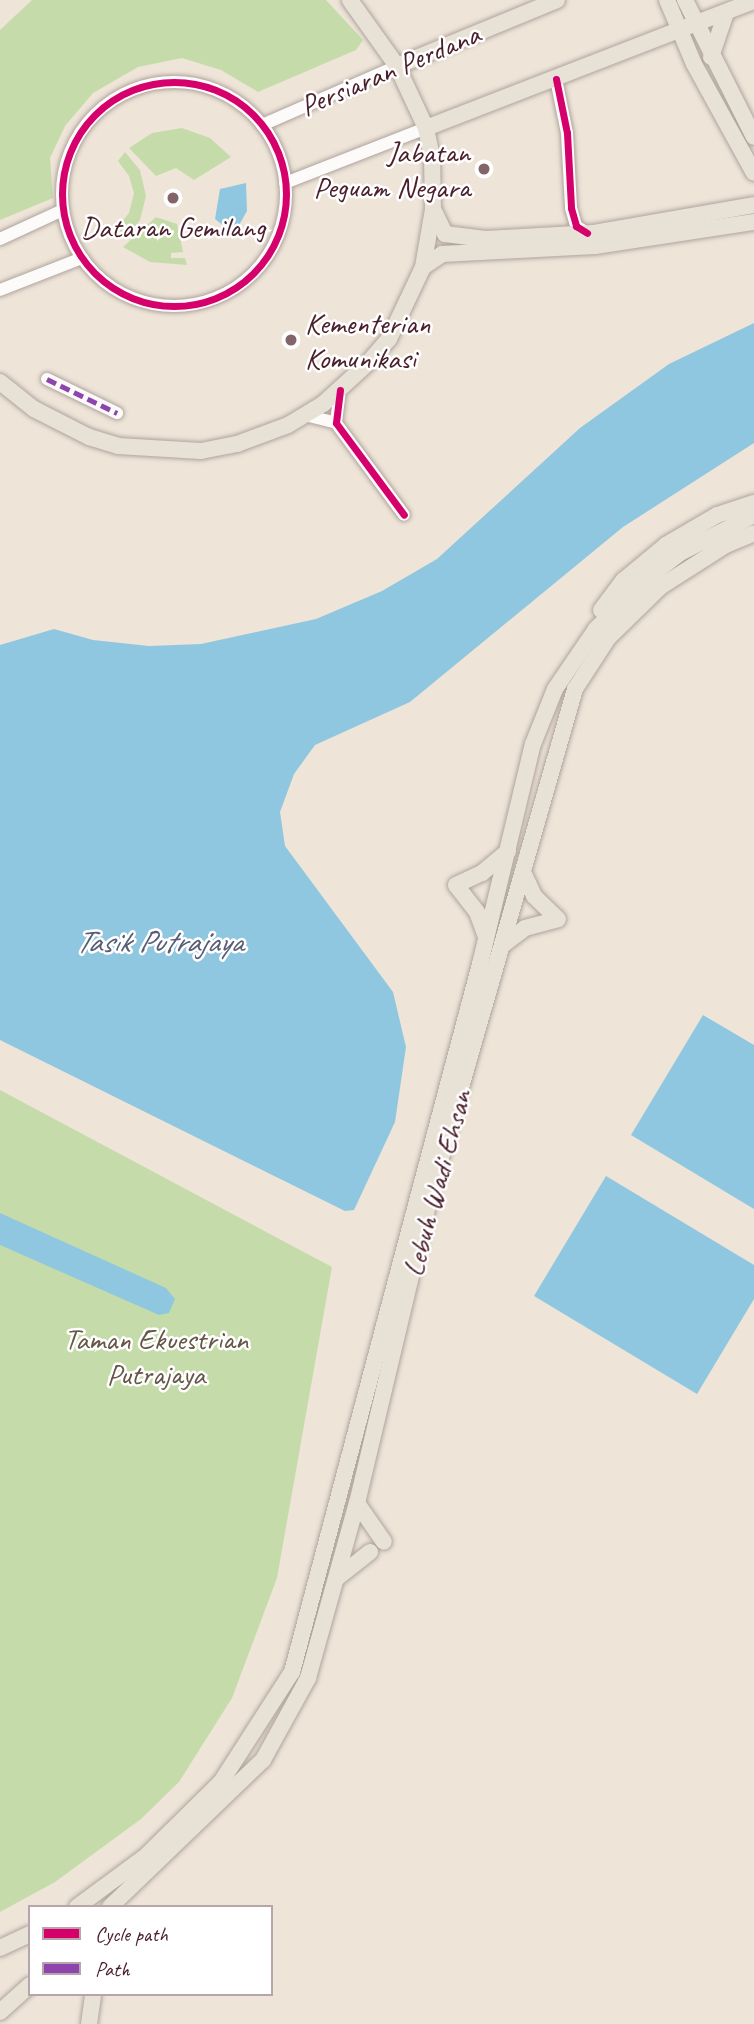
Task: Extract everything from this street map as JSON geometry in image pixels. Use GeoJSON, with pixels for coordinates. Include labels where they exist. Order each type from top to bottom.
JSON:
{"type":"FeatureCollection","features":[{"type":"Feature","properties":{"kind":"main road"},"geometry":{"type":"LineString","coordinates":[[0,382],[57,423],[126,447],[217,450],[263,436],[304,415],[340,390],[389,339],[423,267],[433,209],[432,157],[426,128],[397,66],[350,0]]}},
{"type":"Feature","properties":{"kind":"main road","name":"Persiaran Perdana"},"geometry":{"type":"LineString","coordinates":[[397,66],[557,0]]}},
{"type":"Feature","properties":{"kind":"main road"},"geometry":{"type":"LineString","coordinates":[[667,0],[694,64],[754,173]]}},
{"type":"Feature","properties":{"kind":"main road"},"geometry":{"type":"LineString","coordinates":[[685,0],[711,57],[754,137]]}},
{"type":"Feature","properties":{"kind":"main road"},"geometry":{"type":"LineString","coordinates":[[426,128],[657,42],[754,1]]}},
{"type":"Feature","properties":{"kind":"main road"},"geometry":{"type":"LineString","coordinates":[[711,57],[726,13]]}},
{"type":"Feature","properties":{"kind":"main road"},"geometry":{"type":"LineString","coordinates":[[657,42],[694,64]]}},
{"type":"Feature","properties":{"kind":"main road"},"geometry":{"type":"LineString","coordinates":[[433,209],[445,233],[486,239],[587,233],[754,205]]}},
{"type":"Feature","properties":{"kind":"main road"},"geometry":{"type":"LineString","coordinates":[[423,267],[443,254],[595,246],[754,222]]}},
{"type":"Feature","properties":{"kind":"main road"},"geometry":{"type":"LineString","coordinates":[[590,637],[592,625],[624,580],[666,545],[718,515],[754,503]]}},
{"type":"Feature","properties":{"kind":"main road"},"geometry":{"type":"LineString","coordinates":[[590,637],[620,603],[680,553],[754,515]]}},
{"type":"Feature","properties":{"kind":"main road","name":"Lebuh Wadi Ehsan"},"geometry":{"type":"LineString","coordinates":[[151,1859],[238,1787],[282,1731],[308,1678],[337,1578],[432,1189],[504,944],[557,741],[575,688],[590,662],[660,587],[726,544],[754,533]]}},
{"type":"Feature","properties":{"kind":"main road","name":"Lebuh Wadi Ehsan"},"geometry":{"type":"LineString","coordinates":[[151,1859],[221,1782],[292,1672],[486,939],[533,744],[555,689],[590,637]]}},
{"type":"Feature","properties":{"kind":"main road"},"geometry":{"type":"LineString","coordinates":[[486,939],[478,912],[456,885],[482,873],[508,851]]}},
{"type":"Feature","properties":{"kind":"main road"},"geometry":{"type":"LineString","coordinates":[[504,944],[525,928],[558,919],[534,896],[523,872]]}},
{"type":"Feature","properties":{"kind":"main road"},"geometry":{"type":"LineString","coordinates":[[337,1578],[377,1547],[356,1503]]}},
{"type":"Feature","properties":{"kind":"main road"},"geometry":{"type":"LineString","coordinates":[[80,1905],[151,1859]]}},
{"type":"Feature","properties":{"kind":"main road"},"geometry":{"type":"LineString","coordinates":[[112,1905],[151,1859]]}},
{"type":"Feature","properties":{"kind":"main road"},"geometry":{"type":"LineString","coordinates":[[127,1905],[151,1859]]}},
{"type":"Feature","properties":{"kind":"main road"},"geometry":{"type":"LineString","coordinates":[[0,1948],[28,1935]]}},
{"type":"Feature","properties":{"kind":"main road"},"geometry":{"type":"LineString","coordinates":[[0,2012],[28,1987]]}},
{"type":"Feature","properties":{"kind":"main road"},"geometry":{"type":"LineString","coordinates":[[89,2024],[93,1996]]}},
{"type":"Feature","properties":{"kind":"street","name":"Persiaran Perdana"},"geometry":{"type":"LineString","coordinates":[[262,125],[397,66]]}},
{"type":"Feature","properties":{"kind":"street"},"geometry":{"type":"LineString","coordinates":[[556,79],[567,133],[571,208],[576,226],[587,233]]}},
{"type":"Feature","properties":{"kind":"street"},"geometry":{"type":"LineString","coordinates":[[177,82],[201,85],[234,101],[262,125],[278,153],[285,183],[281,228],[272,249],[243,283],[213,299],[180,306],[135,299],[115,289],[82,258],[63,210],[62,185],[76,139],[90,119],[130,90],[177,82]]}},
{"type":"Feature","properties":{"kind":"street"},"geometry":{"type":"LineString","coordinates":[[285,183],[426,128]]}},
{"type":"Feature","properties":{"kind":"street"},"geometry":{"type":"LineString","coordinates":[[553,235],[571,208]]}},
{"type":"Feature","properties":{"kind":"street"},"geometry":{"type":"LineString","coordinates":[[0,239],[63,210]]}},
{"type":"Feature","properties":{"kind":"street"},"geometry":{"type":"LineString","coordinates":[[0,290],[82,258]]}},
{"type":"Feature","properties":{"kind":"street"},"geometry":{"type":"LineString","coordinates":[[47,379],[117,413]]}},
{"type":"Feature","properties":{"kind":"street"},"geometry":{"type":"LineString","coordinates":[[336,423],[340,390]]}},
{"type":"Feature","properties":{"kind":"street"},"geometry":{"type":"LineString","coordinates":[[304,415],[336,423],[404,515]]}},
{"type":"Feature","properties":{"kind":"green space"},"geometry":{"type":"Polygon","coordinates":[[[32,0],[326,0],[363,40],[356,50],[258,92],[221,70],[182,58],[138,67],[93,93],[65,126],[50,158],[53,198],[0,220],[0,30],[32,0]]]}},
{"type":"Feature","properties":{"kind":"green space"},"geometry":{"type":"Polygon","coordinates":[[[182,128],[210,138],[231,157],[194,180],[176,168],[156,176],[129,148],[152,133],[182,128]]]}},
{"type":"Feature","properties":{"kind":"green space"},"geometry":{"type":"Polygon","coordinates":[[[125,152],[140,170],[146,196],[140,220],[124,239],[117,228],[129,213],[134,193],[129,176],[118,161],[125,152]]]}},
{"type":"Feature","properties":{"kind":"green space"},"geometry":{"type":"Polygon","coordinates":[[[156,217],[177,224],[183,252],[171,253],[171,258],[185,258],[187,265],[150,262],[123,247],[156,217]]]}},
{"type":"Feature","properties":{"kind":"green space","name":"Taman Ekuestrian Putrajaya"},"geometry":{"type":"Polygon","coordinates":[[[0,1090],[332,1267],[277,1578],[232,1698],[179,1782],[141,1819],[55,1882],[0,1912],[0,1090]]]}},
{"type":"Feature","properties":{"kind":"water"},"geometry":{"type":"Polygon","coordinates":[[[246,183],[247,211],[234,234],[215,219],[220,189],[246,183]]]}},
{"type":"Feature","properties":{"kind":"water","name":"Tasik Putrajaya"},"geometry":{"type":"Polygon","coordinates":[[[754,323],[754,443],[623,527],[410,702],[315,745],[294,774],[280,812],[285,846],[393,992],[406,1047],[395,1122],[354,1210],[345,1211],[0,1040],[0,645],[54,629],[93,640],[149,646],[201,644],[316,619],[382,591],[437,559],[580,428],[669,364],[754,323]]]}},
{"type":"Feature","properties":{"kind":"water"},"geometry":{"type":"Polygon","coordinates":[[[703,1015],[754,1045],[754,1209],[631,1135],[703,1015]]]}},
{"type":"Feature","properties":{"kind":"water"},"geometry":{"type":"Polygon","coordinates":[[[606,1176],[754,1265],[754,1299],[697,1394],[534,1296],[606,1176]]]}},
{"type":"Feature","properties":{"kind":"water"},"geometry":{"type":"Polygon","coordinates":[[[0,1213],[166,1288],[175,1299],[169,1313],[159,1315],[0,1245],[0,1213]]]}},
{"type":"Feature","properties":{"kind":"marked path"},"geometry":{"type":"LineString","coordinates":[[47,379],[117,413]]}},
{"type":"Feature","properties":{"kind":"cycle path"},"geometry":{"type":"LineString","coordinates":[[556,79],[567,133],[571,208],[576,226],[587,233]]}},
{"type":"Feature","properties":{"kind":"cycle path"},"geometry":{"type":"LineString","coordinates":[[174,82],[196,84],[217,91],[236,101],[253,115],[267,132],[277,151],[284,172],[286,194],[284,216],[277,237],[267,256],[253,273],[236,287],[217,297],[196,304],[174,306],[152,304],[131,297],[112,287],[95,273],[81,256],[71,237],[64,216],[62,194],[64,172],[71,151],[81,132],[95,115],[112,101],[131,91],[152,84],[174,82]]}},
{"type":"Feature","properties":{"kind":"cycle path"},"geometry":{"type":"LineString","coordinates":[[340,390],[336,423],[404,515]]}},
{"type":"Feature","properties":{"kind":"place","name":"Jabatan Peguam Negara"},"geometry":{"type":"Point","coordinates":[484,169]}},
{"type":"Feature","properties":{"kind":"place","name":"Dataran Gemilang"},"geometry":{"type":"Point","coordinates":[173,198]}},
{"type":"Feature","properties":{"kind":"place","name":"Kementerian Komunikasi"},"geometry":{"type":"Point","coordinates":[291,340]}}]}
